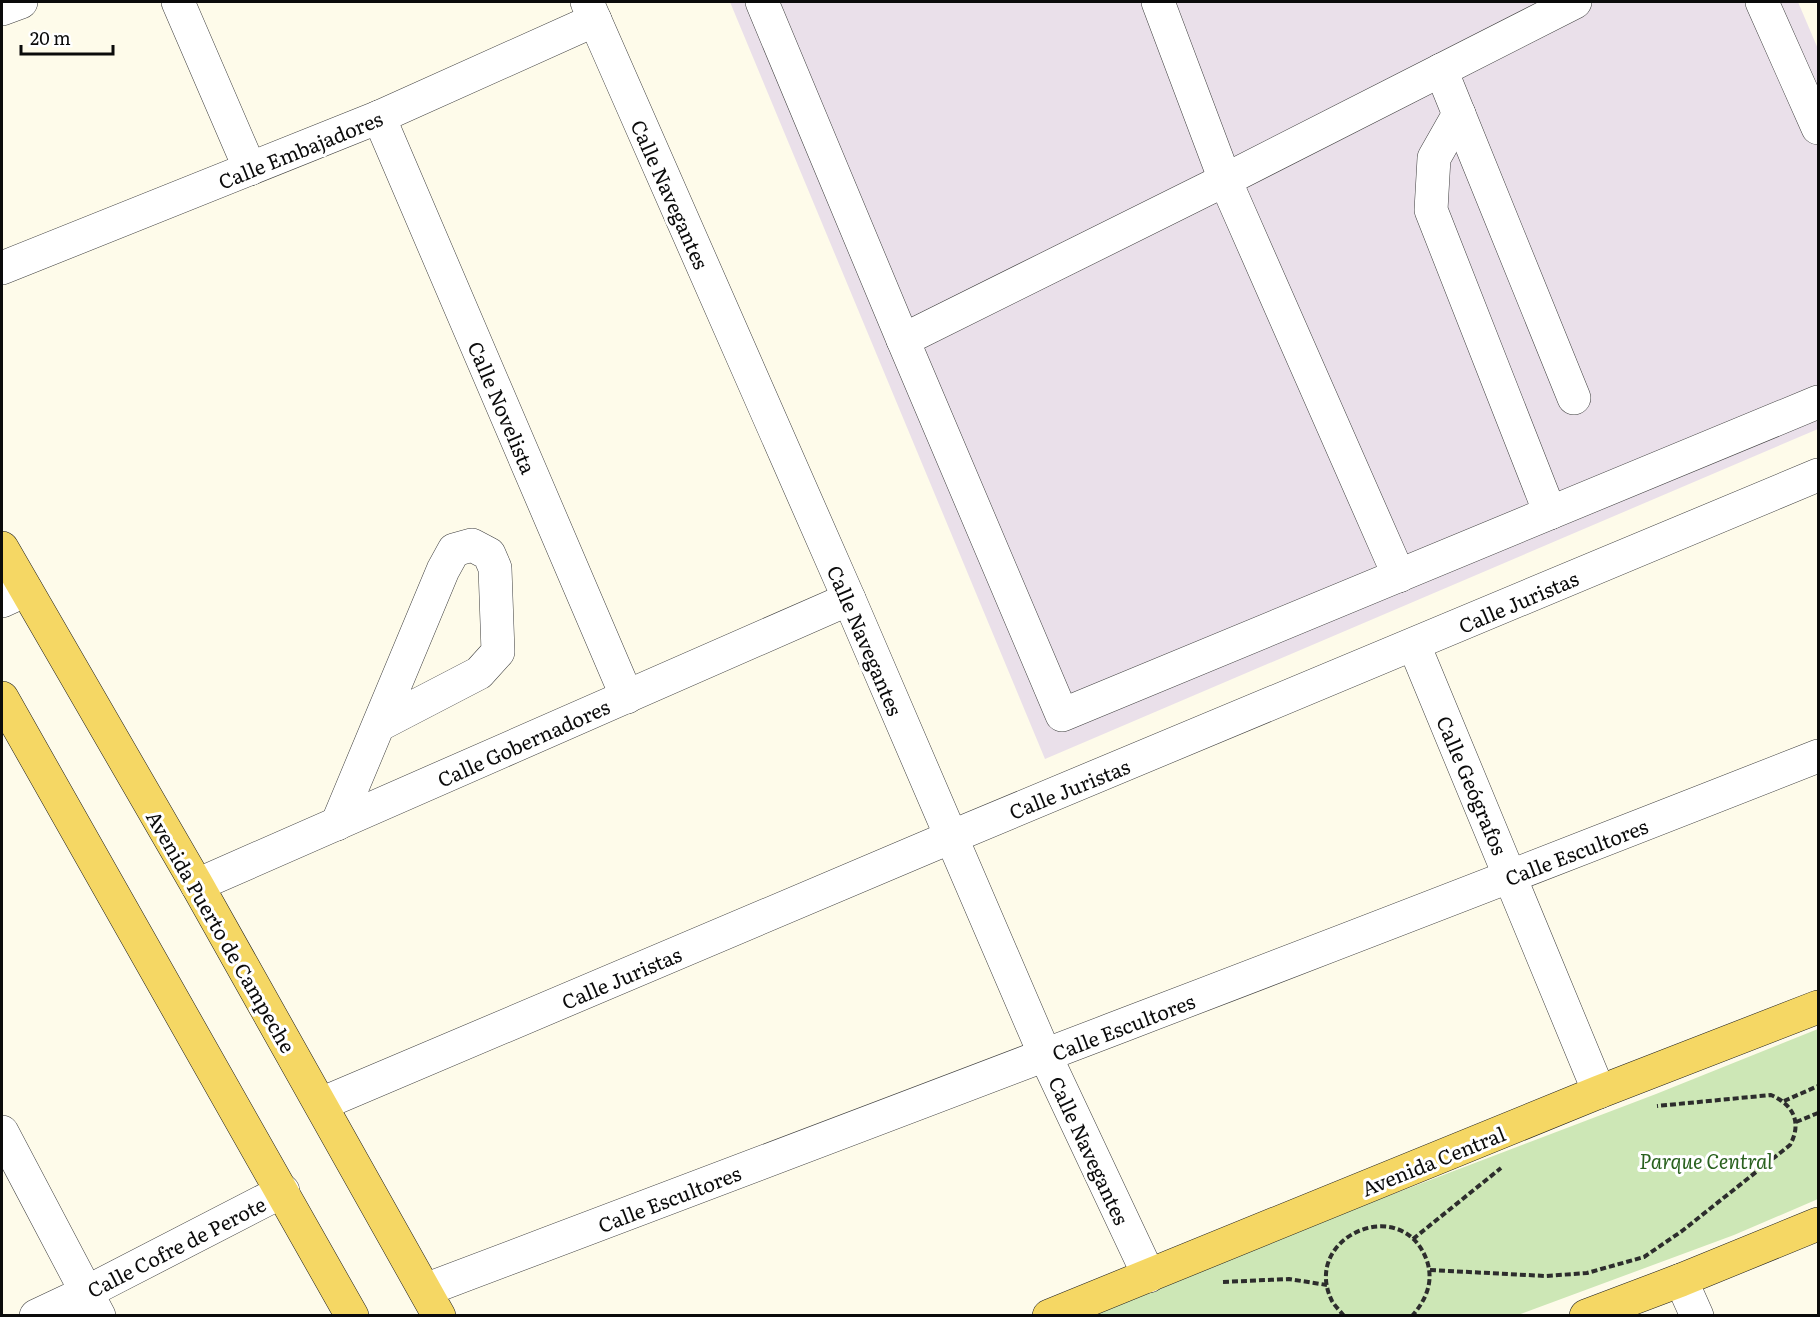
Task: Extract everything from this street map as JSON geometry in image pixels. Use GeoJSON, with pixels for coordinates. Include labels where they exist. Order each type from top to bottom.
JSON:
{"type":"FeatureCollection","features":[{"type":"Feature","properties":{"kind":"main road","name":"Avenida Puerto de Campeche"},"geometry":{"type":"LineString","coordinates":[[4,556],[14,596],[197,885],[432,1303]]}},
{"type":"Feature","properties":{"kind":"main road"},"geometry":{"type":"LineString","coordinates":[[2,698],[352,1316]]}},
{"type":"Feature","properties":{"kind":"main road","name":"Avenida Central"},"geometry":{"type":"LineString","coordinates":[[1049,1316],[1599,1092],[1818,1007]]}},
{"type":"Feature","properties":{"kind":"main road"},"geometry":{"type":"LineString","coordinates":[[1586,1316],[1818,1224]]}},
{"type":"Feature","properties":{"kind":"street"},"geometry":{"type":"LineString","coordinates":[[2,9],[21,2]]}},
{"type":"Feature","properties":{"kind":"street"},"geometry":{"type":"LineString","coordinates":[[178,2],[250,169]]}},
{"type":"Feature","properties":{"kind":"street"},"geometry":{"type":"LineString","coordinates":[[762,2],[1062,716],[1818,402]]}},
{"type":"Feature","properties":{"kind":"street"},"geometry":{"type":"LineString","coordinates":[[1158,2],[1225,180],[1399,576]]}},
{"type":"Feature","properties":{"kind":"street"},"geometry":{"type":"LineString","coordinates":[[903,340],[1575,2]]}},
{"type":"Feature","properties":{"kind":"street"},"geometry":{"type":"LineString","coordinates":[[1762,2],[1818,128]]}},
{"type":"Feature","properties":{"kind":"street","name":"Calle Embajadores"},"geometry":{"type":"LineString","coordinates":[[2,268],[379,117],[591,11]]}},
{"type":"Feature","properties":{"kind":"street","name":"Calle Navegantes"},"geometry":{"type":"LineString","coordinates":[[591,11],[1046,1055],[1149,1276]]}},
{"type":"Feature","properties":{"kind":"street"},"geometry":{"type":"LineString","coordinates":[[1441,70],[1574,398]]}},
{"type":"Feature","properties":{"kind":"street"},"geometry":{"type":"LineString","coordinates":[[1459,114],[1434,158],[1431,210],[1550,513]]}},
{"type":"Feature","properties":{"kind":"street","name":"Calle Novelista"},"geometry":{"type":"LineString","coordinates":[[379,117],[627,697]]}},
{"type":"Feature","properties":{"kind":"street","name":"Calle Juristas"},"geometry":{"type":"LineString","coordinates":[[321,1104],[951,837],[1818,475]]}},
{"type":"Feature","properties":{"kind":"street"},"geometry":{"type":"LineString","coordinates":[[337,824],[443,570],[454,549],[472,545],[489,554],[495,568],[498,651],[479,673],[379,725]]}},
{"type":"Feature","properties":{"kind":"street","name":"Calle Gobernadores"},"geometry":{"type":"LineString","coordinates":[[197,885],[849,599]]}},
{"type":"Feature","properties":{"kind":"street","name":"Calle Geógrafos"},"geometry":{"type":"LineString","coordinates":[[1414,645],[1599,1092]]}},
{"type":"Feature","properties":{"kind":"street","name":"Calle Escultores"},"geometry":{"type":"LineString","coordinates":[[432,1303],[1046,1055],[1511,877],[1818,756]]}},
{"type":"Feature","properties":{"kind":"street"},"geometry":{"type":"LineString","coordinates":[[2,1132],[93,1304]]}},
{"type":"Feature","properties":{"kind":"street","name":"Calle Cofre de Perote"},"geometry":{"type":"LineString","coordinates":[[36,1316],[93,1304],[283,1191]]}},
{"type":"Feature","properties":{"kind":"street"},"geometry":{"type":"LineString","coordinates":[[1681,1280],[1697,1316]]}},
{"type":"Feature","properties":{"kind":"path"},"geometry":{"type":"LineString","coordinates":[[1784,1101],[1818,1086]]}},
{"type":"Feature","properties":{"kind":"path"},"geometry":{"type":"LineString","coordinates":[[1430,1270],[1546,1276],[1587,1273],[1644,1257],[1682,1231],[1790,1145],[1796,1133],[1796,1122],[1784,1101],[1771,1095],[1650,1107]]}},
{"type":"Feature","properties":{"kind":"path"},"geometry":{"type":"LineString","coordinates":[[1796,1122],[1818,1113]]}},
{"type":"Feature","properties":{"kind":"path"},"geometry":{"type":"LineString","coordinates":[[1413,1239],[1510,1163]]}},
{"type":"Feature","properties":{"kind":"path"},"geometry":{"type":"LineString","coordinates":[[1344,1316],[1333,1302],[1327,1285],[1328,1267],[1334,1251],[1346,1237],[1362,1228],[1380,1226],[1397,1230],[1413,1239],[1424,1253],[1430,1270],[1429,1287],[1422,1304],[1412,1316]]}},
{"type":"Feature","properties":{"kind":"path"},"geometry":{"type":"LineString","coordinates":[[1219,1282],[1289,1279],[1327,1285]]}},
{"type":"Feature","properties":{"kind":"shaded area"},"geometry":{"type":"Polygon","coordinates":[[[730,2],[1798,2],[1818,49],[1818,429],[1045,759],[730,2]]]}},
{"type":"Feature","properties":{"kind":"green space","name":"Parque Central"},"geometry":{"type":"Polygon","coordinates":[[[1818,1029],[1818,1199],[1734,1235],[1518,1315],[1073,1316],[1656,1094],[1818,1029]]]}}]}
